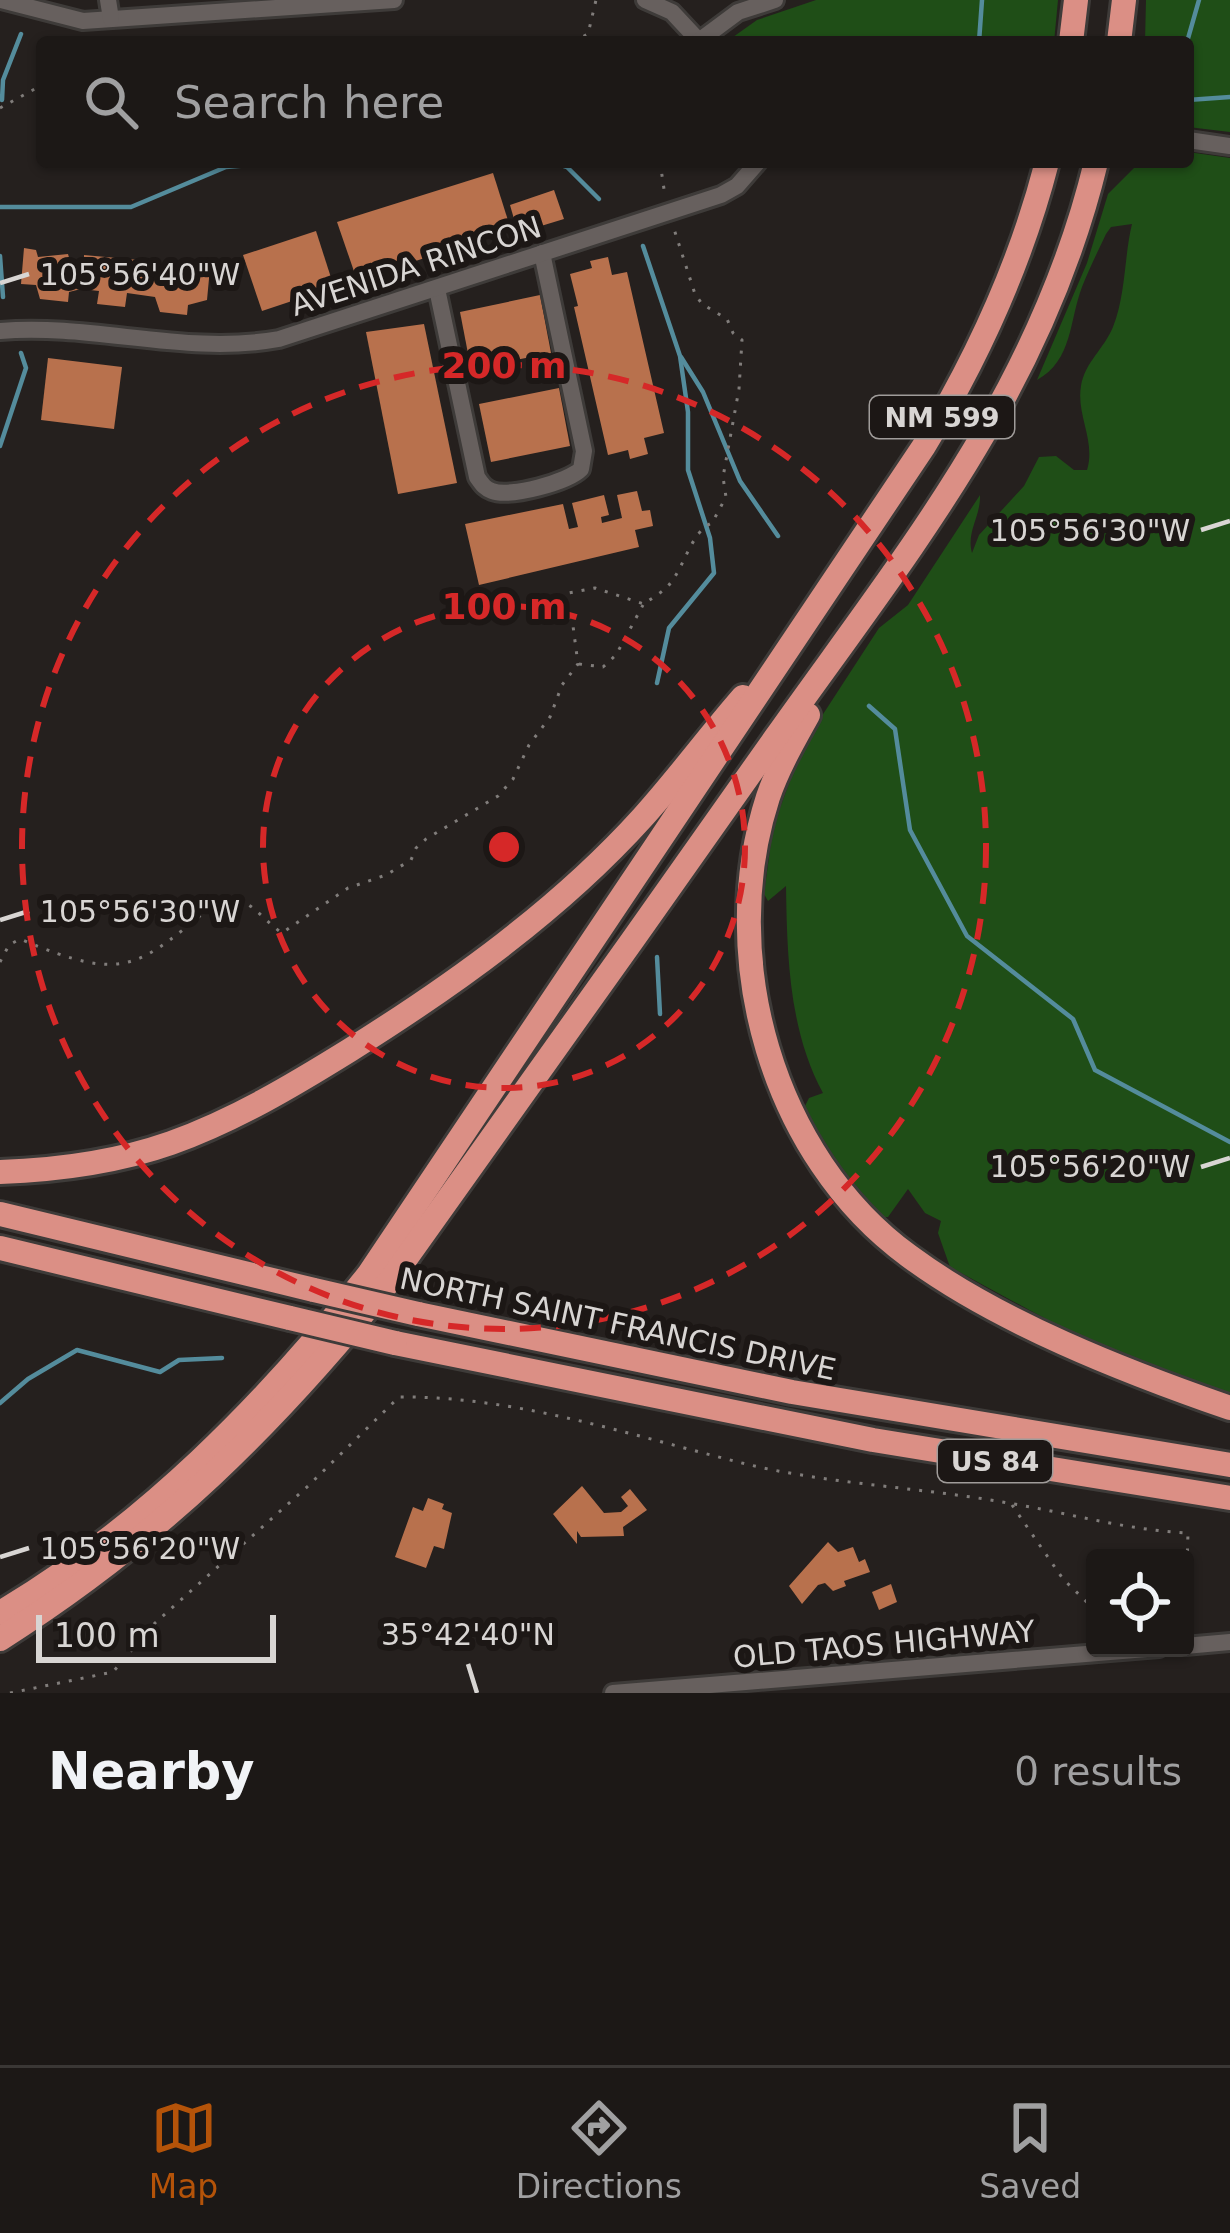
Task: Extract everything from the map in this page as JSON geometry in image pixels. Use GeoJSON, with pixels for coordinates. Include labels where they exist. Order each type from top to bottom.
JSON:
{"type":"FeatureCollection","features":[{"type":"Feature","properties":{"kind":"highway"},"geometry":{"type":"LineString","coordinates":[[1072,36],[1076,0]]}},
{"type":"Feature","properties":{"kind":"highway"},"geometry":{"type":"LineString","coordinates":[[1120,36],[1124,0]]}},
{"type":"Feature","properties":{"kind":"highway","name":"NM 599"},"geometry":{"type":"LineString","coordinates":[[809,616],[954,397],[993,317],[1046,168]]}},
{"type":"Feature","properties":{"kind":"highway","name":"NM 599"},"geometry":{"type":"LineString","coordinates":[[866,614],[950,493],[1015,381],[1054,295],[1094,168]]}},
{"type":"Feature","properties":{"kind":"highway"},"geometry":{"type":"LineString","coordinates":[[866,614],[780,765],[757,841],[751,890],[752,971],[767,1048],[785,1100],[831,1178],[908,1256],[1042,1331],[1230,1408]]}},
{"type":"Feature","properties":{"kind":"highway"},"geometry":{"type":"LineString","coordinates":[[0,1639],[110,1563],[176,1509],[249,1443],[331,1354],[392,1278],[866,614]]}},
{"type":"Feature","properties":{"kind":"highway"},"geometry":{"type":"LineString","coordinates":[[0,1172],[60,1168],[169,1144],[265,1102],[444,988],[539,915],[644,816],[809,616]]}},
{"type":"Feature","properties":{"kind":"highway"},"geometry":{"type":"LineString","coordinates":[[0,1613],[153,1502],[248,1415],[308,1351],[369,1274],[809,616]]}},
{"type":"Feature","properties":{"kind":"highway","name":"NORTH SAINT FRANCIS DRIVE"},"geometry":{"type":"LineString","coordinates":[[0,1214],[418,1314],[833,1400],[1230,1465]]}},
{"type":"Feature","properties":{"kind":"highway","name":"NORTH SAINT FRANCIS DRIVE"},"geometry":{"type":"LineString","coordinates":[[0,1247],[395,1342],[873,1440],[1230,1498]]}},
{"type":"Feature","properties":{"kind":"highway"},"geometry":{"type":"LineString","coordinates":[[0,1264],[103,1274]]}},
{"type":"Feature","properties":{"kind":"street"},"geometry":{"type":"LineString","coordinates":[[1,0],[83,21],[394,0]]}},
{"type":"Feature","properties":{"kind":"street"},"geometry":{"type":"LineString","coordinates":[[108,0],[111,19]]}},
{"type":"Feature","properties":{"kind":"street"},"geometry":{"type":"LineString","coordinates":[[645,0],[672,12],[695,36]]}},
{"type":"Feature","properties":{"kind":"street"},"geometry":{"type":"LineString","coordinates":[[707,36],[739,12],[775,0]]}},
{"type":"Feature","properties":{"kind":"street"},"geometry":{"type":"LineString","coordinates":[[1194,141],[1230,146]]}},
{"type":"Feature","properties":{"kind":"street","name":"AVENIDA RINCON"},"geometry":{"type":"LineString","coordinates":[[0,331],[54,330],[240,346],[297,335],[721,195],[753,168]]}},
{"type":"Feature","properties":{"kind":"street"},"geometry":{"type":"LineString","coordinates":[[437,289],[477,477],[487,489],[499,493],[563,481],[581,469],[584,451],[542,254]]}},
{"type":"Feature","properties":{"kind":"street"},"geometry":{"type":"LineString","coordinates":[[1194,1645],[1230,1642]]}},
{"type":"Feature","properties":{"kind":"street","name":"OLD TAOS HIGHWAY"},"geometry":{"type":"LineString","coordinates":[[614,1693],[1086,1654]]}},
{"type":"Feature","properties":{"kind":"path"},"geometry":{"type":"LineString","coordinates":[[584,36],[596,0]]}},
{"type":"Feature","properties":{"kind":"path"},"geometry":{"type":"LineString","coordinates":[[0,108],[36,88]]}},
{"type":"Feature","properties":{"kind":"path"},"geometry":{"type":"LineString","coordinates":[[661,168],[664,189]]}},
{"type":"Feature","properties":{"kind":"path"},"geometry":{"type":"LineString","coordinates":[[578,664],[603,668],[616,655],[644,604],[665,590],[726,497],[723,477],[742,340],[727,319],[695,294],[671,222]]}},
{"type":"Feature","properties":{"kind":"path"},"geometry":{"type":"LineString","coordinates":[[0,962],[8,945],[20,939],[89,965],[131,963],[176,936],[223,897],[253,904],[282,933],[348,888],[411,860],[426,839],[498,796],[513,779],[578,664],[573,626],[560,602],[563,594],[595,588],[644,604]]}},
{"type":"Feature","properties":{"kind":"path"},"geometry":{"type":"LineString","coordinates":[[10,1693],[112,1672],[155,1623],[399,1397],[446,1396],[625,1430],[742,1463],[1011,1503],[1147,1531],[1188,1533],[1187,1549]]}},
{"type":"Feature","properties":{"kind":"path"},"geometry":{"type":"LineString","coordinates":[[1011,1503],[1063,1579],[1086,1601]]}},
{"type":"Feature","properties":{"kind":"green space"},"geometry":{"type":"Polygon","coordinates":[[[816,0],[1058,0],[1055,36],[734,36],[757,20],[816,0]]]}},
{"type":"Feature","properties":{"kind":"green space"},"geometry":{"type":"Polygon","coordinates":[[[1146,0],[1230,0],[1230,132],[1194,128],[1194,36],[1145,36],[1146,0]]]}},
{"type":"Feature","properties":{"kind":"green space"},"geometry":{"type":"Polygon","coordinates":[[[1194,153],[1230,158],[1230,1395],[1068,1331],[950,1267],[938,1233],[941,1221],[925,1213],[908,1189],[884,1217],[830,1151],[805,1106],[809,1098],[823,1093],[797,1018],[786,886],[768,901],[764,894],[773,827],[803,745],[879,628],[908,605],[980,495],[972,553],[979,535],[1024,486],[1039,457],[1056,456],[1074,470],[1087,470],[1081,386],[1117,314],[1132,224],[1111,227],[1106,234],[1082,287],[1064,351],[1037,380],[1087,263],[1108,194],[1134,168],[1194,168],[1194,153]]]}},
{"type":"Feature","properties":{"kind":"building"},"geometry":{"type":"Polygon","coordinates":[[[493,173],[511,230],[357,280],[337,222],[493,173]]]}},
{"type":"Feature","properties":{"kind":"building"},"geometry":{"type":"Polygon","coordinates":[[[554,190],[564,219],[518,233],[510,205],[554,190]]]}},
{"type":"Feature","properties":{"kind":"building"},"geometry":{"type":"Polygon","coordinates":[[[316,231],[334,287],[262,311],[243,255],[316,231]]]}},
{"type":"Feature","properties":{"kind":"building"},"geometry":{"type":"Polygon","coordinates":[[[24,248],[36,250],[38,257],[68,254],[70,261],[84,262],[84,255],[150,261],[152,270],[159,271],[186,263],[189,274],[210,268],[207,300],[188,305],[187,315],[160,312],[155,297],[127,293],[125,307],[97,304],[99,291],[81,289],[69,292],[68,302],[40,299],[36,285],[21,284],[24,248]]]}},
{"type":"Feature","properties":{"kind":"building"},"geometry":{"type":"Polygon","coordinates":[[[608,257],[612,275],[627,272],[664,433],[644,438],[648,454],[630,459],[628,450],[608,455],[570,274],[592,268],[590,261],[608,257]]]}},
{"type":"Feature","properties":{"kind":"building"},"geometry":{"type":"Polygon","coordinates":[[[540,295],[551,353],[471,369],[460,312],[540,295]]]}},
{"type":"Feature","properties":{"kind":"building"},"geometry":{"type":"Polygon","coordinates":[[[424,324],[457,483],[398,494],[366,332],[424,324]]]}},
{"type":"Feature","properties":{"kind":"building"},"geometry":{"type":"Polygon","coordinates":[[[48,358],[122,367],[114,429],[41,420],[48,358]]]}},
{"type":"Feature","properties":{"kind":"building"},"geometry":{"type":"Polygon","coordinates":[[[559,388],[570,446],[491,462],[479,404],[559,388]]]}},
{"type":"Feature","properties":{"kind":"building"},"geometry":{"type":"Polygon","coordinates":[[[637,491],[642,511],[650,510],[653,526],[635,530],[639,547],[479,585],[465,524],[563,504],[569,529],[578,527],[572,503],[604,495],[609,515],[601,517],[602,523],[622,518],[617,495],[637,491]]]}},
{"type":"Feature","properties":{"kind":"building"},"geometry":{"type":"Polygon","coordinates":[[[582,1486],[604,1513],[621,1512],[628,1506],[621,1497],[630,1489],[647,1510],[623,1527],[624,1536],[581,1537],[577,1531],[577,1544],[553,1514],[582,1486]]]}},
{"type":"Feature","properties":{"kind":"building"},"geometry":{"type":"Polygon","coordinates":[[[428,1498],[452,1513],[444,1549],[434,1546],[426,1568],[395,1557],[413,1507],[423,1511],[428,1498]]]}},
{"type":"Feature","properties":{"kind":"building"},"geometry":{"type":"Polygon","coordinates":[[[828,1542],[838,1552],[853,1547],[870,1572],[844,1581],[846,1586],[833,1591],[825,1583],[818,1585],[802,1604],[789,1586],[828,1542]]]}},
{"type":"Feature","properties":{"kind":"building"},"geometry":{"type":"Polygon","coordinates":[[[891,1584],[897,1602],[879,1610],[872,1592],[891,1584]]]}},
{"type":"Feature","properties":{"kind":"waterway"},"geometry":{"type":"LineString","coordinates":[[979,36],[982,0]]}},
{"type":"Feature","properties":{"kind":"waterway"},"geometry":{"type":"LineString","coordinates":[[1189,36],[1199,0]]}},
{"type":"Feature","properties":{"kind":"waterway"},"geometry":{"type":"LineString","coordinates":[[2,100],[3,80],[21,34]]}},
{"type":"Feature","properties":{"kind":"waterway"},"geometry":{"type":"LineString","coordinates":[[1194,100],[1230,97]]}},
{"type":"Feature","properties":{"kind":"waterway"},"geometry":{"type":"LineString","coordinates":[[0,207],[131,207],[224,168]]}},
{"type":"Feature","properties":{"kind":"waterway"},"geometry":{"type":"LineString","coordinates":[[568,168],[599,199]]}},
{"type":"Feature","properties":{"kind":"waterway"},"geometry":{"type":"LineString","coordinates":[[643,246],[680,356],[688,412],[688,470],[710,538],[714,573],[669,628],[657,683]]}},
{"type":"Feature","properties":{"kind":"waterway"},"geometry":{"type":"LineString","coordinates":[[0,256],[3,297]]}},
{"type":"Feature","properties":{"kind":"waterway"},"geometry":{"type":"LineString","coordinates":[[0,446],[26,368],[21,353]]}},
{"type":"Feature","properties":{"kind":"waterway"},"geometry":{"type":"LineString","coordinates":[[681,357],[703,392],[740,481],[778,536]]}},
{"type":"Feature","properties":{"kind":"waterway"},"geometry":{"type":"LineString","coordinates":[[869,706],[895,729],[910,830],[967,936],[1073,1019],[1095,1070],[1230,1142]]}},
{"type":"Feature","properties":{"kind":"waterway"},"geometry":{"type":"LineString","coordinates":[[657,957],[660,1014]]}},
{"type":"Feature","properties":{"kind":"waterway"},"geometry":{"type":"LineString","coordinates":[[0,1403],[28,1379],[77,1350],[160,1372],[179,1360],[222,1358]]}}]}
